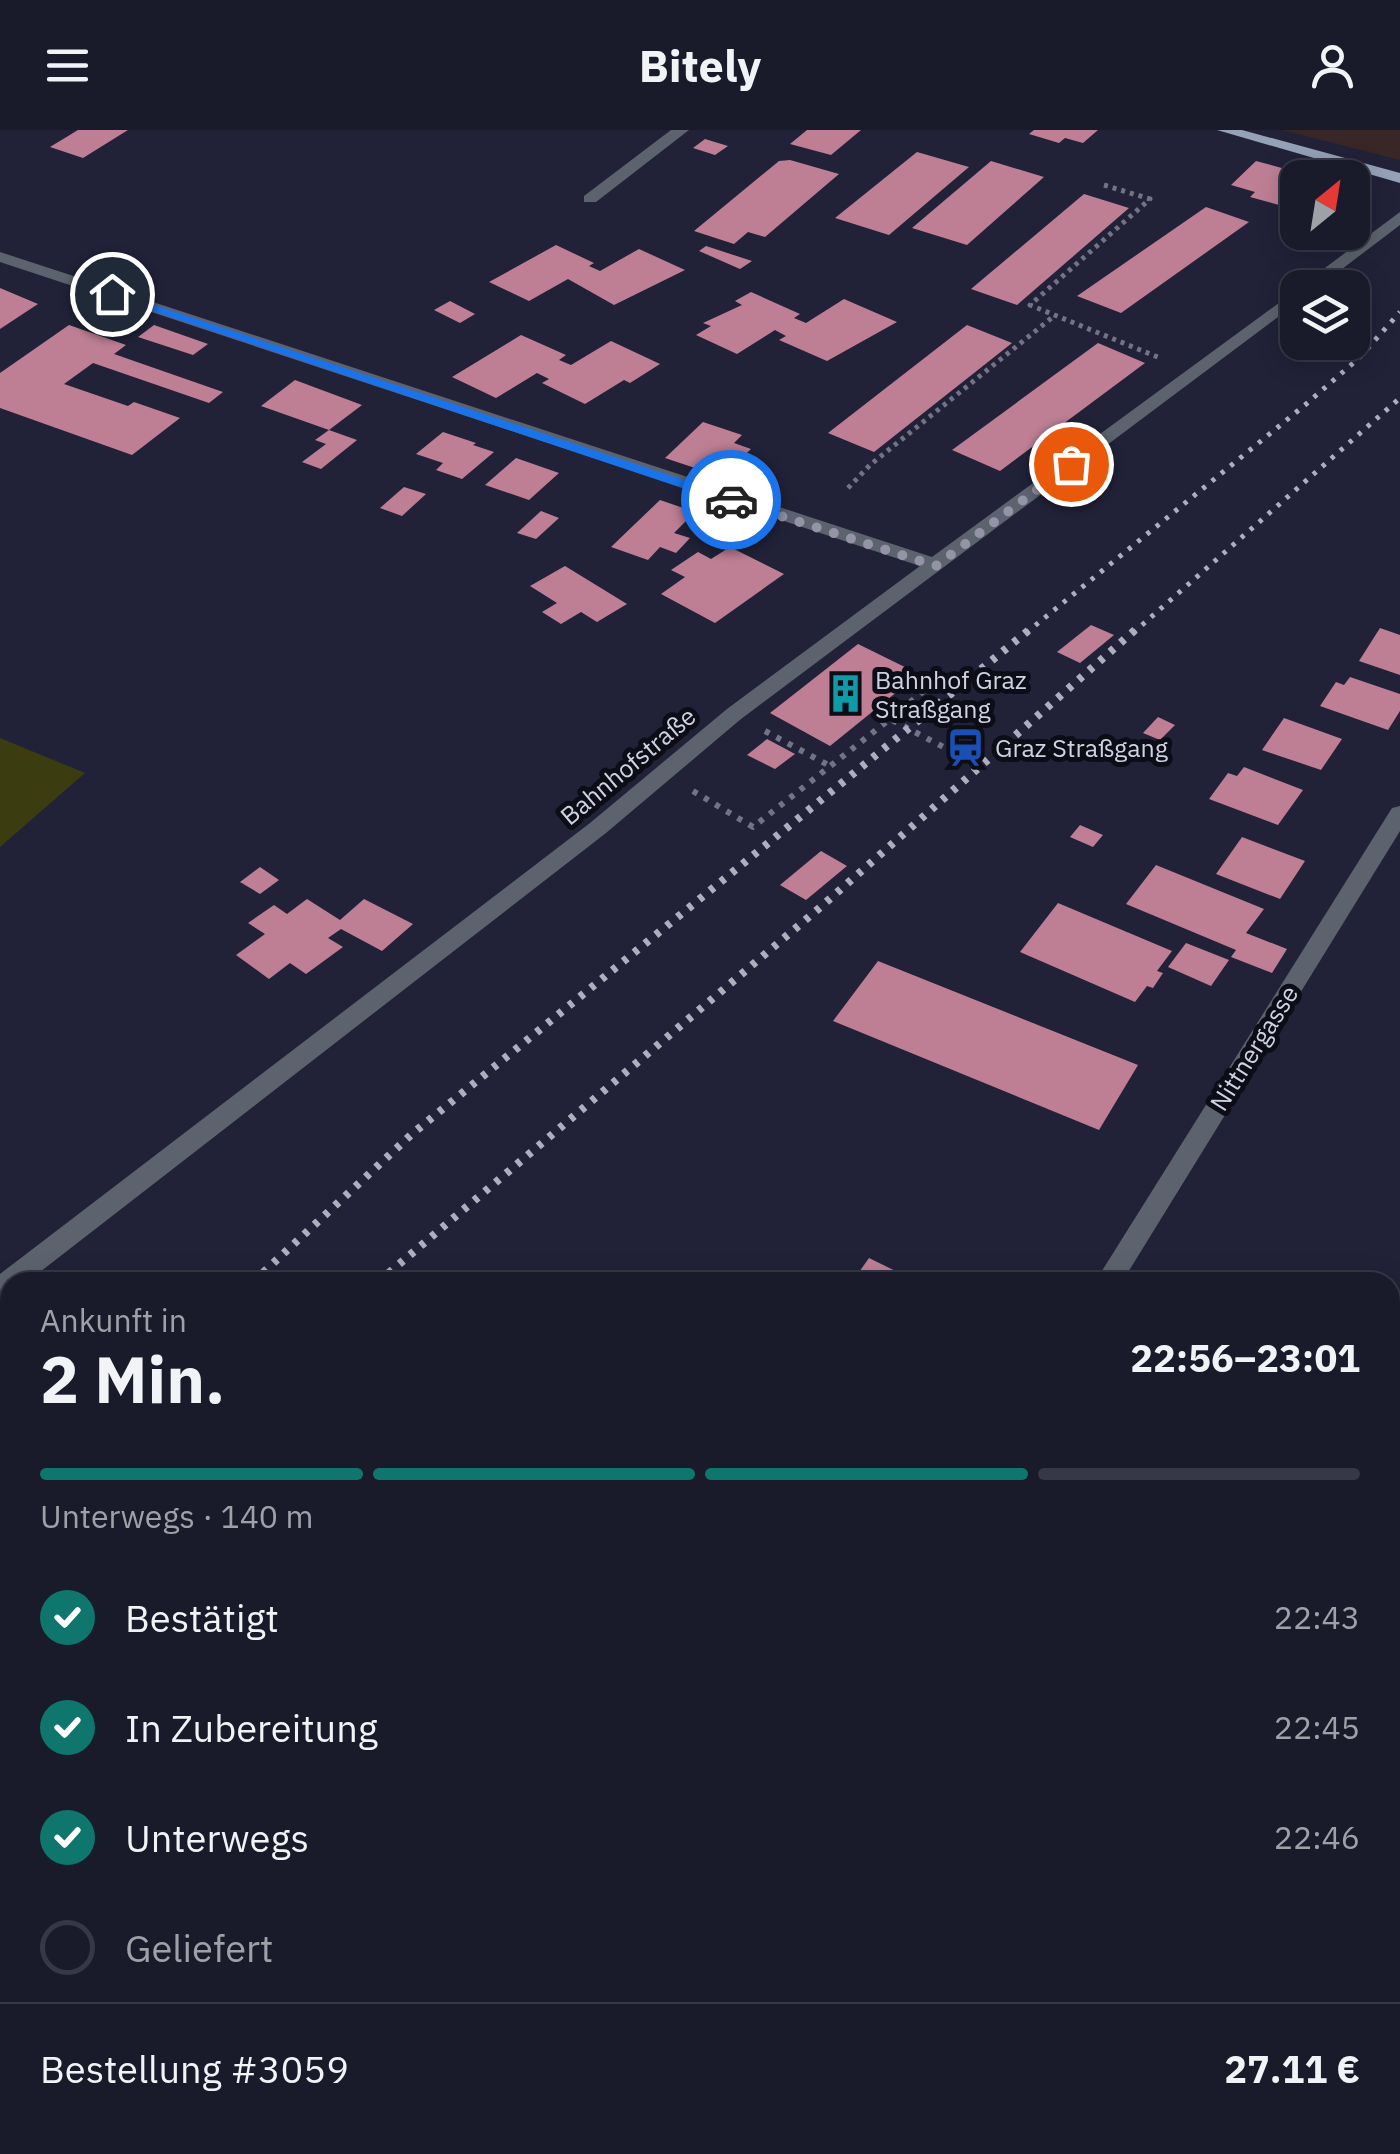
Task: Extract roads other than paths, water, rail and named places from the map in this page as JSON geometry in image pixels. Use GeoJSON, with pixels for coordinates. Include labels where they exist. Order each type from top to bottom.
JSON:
{"type":"FeatureCollection","features":[{"type":"Feature","properties":{"kind":"main road"},"geometry":{"type":"LineString","coordinates":[[1225,130],[1400,178]]}},
{"type":"Feature","properties":{"kind":"street"},"geometry":{"type":"LineString","coordinates":[[590,200],[681,130]]}},
{"type":"Feature","properties":{"kind":"street"},"geometry":{"type":"LineString","coordinates":[[1330,270],[1400,217]]}},
{"type":"Feature","properties":{"kind":"street"},"geometry":{"type":"LineString","coordinates":[[0,257],[936,566]]}},
{"type":"Feature","properties":{"kind":"street","name":"Bahnhofstraße"},"geometry":{"type":"LineString","coordinates":[[23,1272],[598,828],[734,714],[1280,308]]}},
{"type":"Feature","properties":{"kind":"street","name":"Nittnergasse"},"geometry":{"type":"LineString","coordinates":[[1114,1272],[1400,813]]}},
{"type":"Feature","properties":{"kind":"railway"},"geometry":{"type":"LineString","coordinates":[[1026,633],[1305,405],[1359,358],[1400,312]]}},
{"type":"Feature","properties":{"kind":"railway"},"geometry":{"type":"LineString","coordinates":[[1133,633],[1400,398]]}},
{"type":"Feature","properties":{"kind":"railway"},"geometry":{"type":"LineString","coordinates":[[264,1272],[412,1134],[1029,630]]}},
{"type":"Feature","properties":{"kind":"railway"},"geometry":{"type":"LineString","coordinates":[[390,1272],[816,911],[1135,630]]}},
{"type":"Feature","properties":{"kind":"place","name":"Bahnhof Graz Straßgang"},"geometry":{"type":"Point","coordinates":[845,694]}},
{"type":"Feature","properties":{"kind":"place","name":"Graz Straßgang"},"geometry":{"type":"Point","coordinates":[965,748]}}]}
